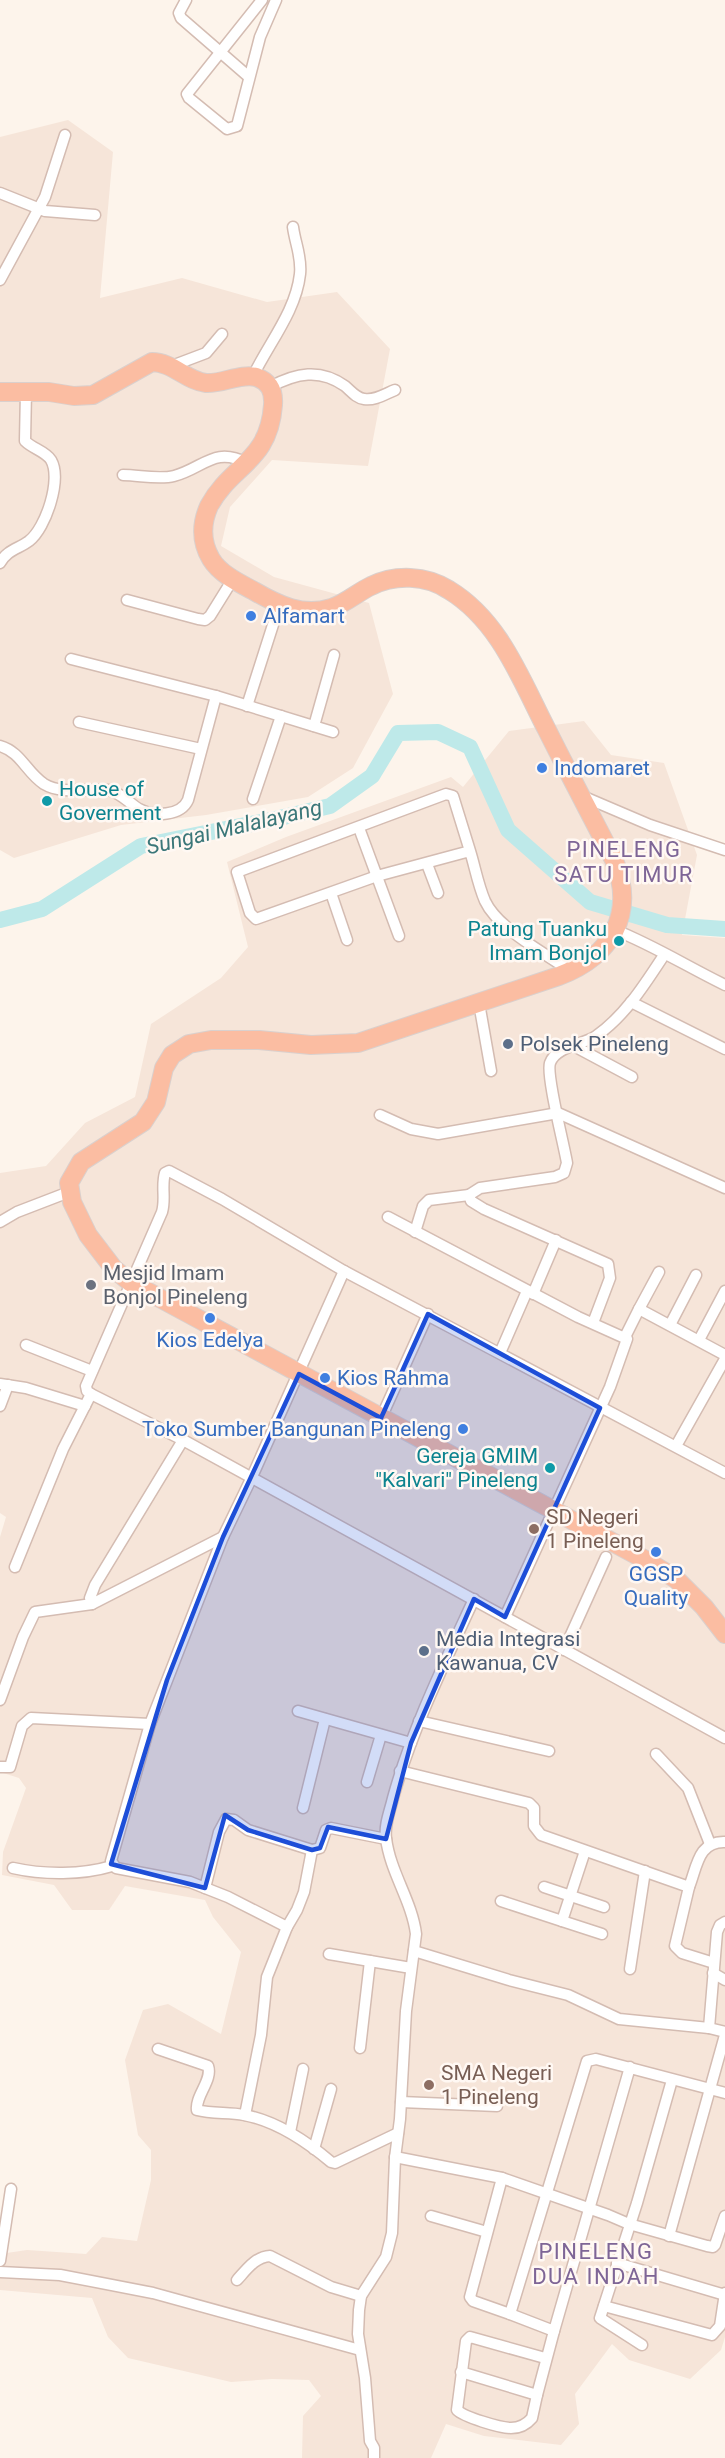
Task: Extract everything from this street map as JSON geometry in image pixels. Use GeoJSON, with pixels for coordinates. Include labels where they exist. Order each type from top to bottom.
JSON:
{"type":"FeatureCollection","features":[{"type":"Feature","properties":{"kind":"highway"},"geometry":{"type":"LineString","coordinates":[[0,392],[26,391],[93,396],[152,362],[201,382],[253,376],[270,387],[274,402],[270,428],[265,441],[213,500],[203,529],[204,542],[211,560],[233,579],[279,606],[297,610],[333,608],[373,585],[405,576],[447,588],[480,614],[517,671],[622,879],[623,900],[617,926],[592,957],[570,971],[351,1044],[311,1045],[259,1040],[211,1040],[189,1044],[172,1055],[167,1062],[156,1102],[143,1122],[81,1162],[72,1175],[69,1192],[79,1217],[98,1250],[114,1269],[130,1282],[676,1579],[698,1600],[725,1634]]}},
{"type":"Feature","properties":{"kind":"street"},"geometry":{"type":"LineString","coordinates":[[186,0],[180,9],[179,16],[249,77]]}},
{"type":"Feature","properties":{"kind":"street"},"geometry":{"type":"LineString","coordinates":[[262,0],[187,94],[227,129],[237,126],[260,37],[276,0]]}},
{"type":"Feature","properties":{"kind":"street"},"geometry":{"type":"LineString","coordinates":[[0,280],[47,191],[65,135]]}},
{"type":"Feature","properties":{"kind":"street"},"geometry":{"type":"LineString","coordinates":[[0,193],[38,208],[74,214],[95,214]]}},
{"type":"Feature","properties":{"kind":"street"},"geometry":{"type":"LineString","coordinates":[[253,376],[267,347],[285,322],[294,299],[300,274],[300,255],[293,227]]}},
{"type":"Feature","properties":{"kind":"street"},"geometry":{"type":"LineString","coordinates":[[169,367],[206,353],[222,334]]}},
{"type":"Feature","properties":{"kind":"street"},"geometry":{"type":"LineString","coordinates":[[270,387],[297,375],[315,374],[323,375],[362,399],[373,399],[395,390]]}},
{"type":"Feature","properties":{"kind":"street"},"geometry":{"type":"LineString","coordinates":[[0,563],[10,550],[28,541],[40,531],[46,517],[55,475],[50,458],[26,441],[26,391]]}},
{"type":"Feature","properties":{"kind":"street"},"geometry":{"type":"LineString","coordinates":[[123,475],[163,478],[175,475],[207,459],[222,456],[233,456],[247,463]]}},
{"type":"Feature","properties":{"kind":"street"},"geometry":{"type":"LineString","coordinates":[[128,600],[205,620],[210,616],[233,579]]}},
{"type":"Feature","properties":{"kind":"street"},"geometry":{"type":"LineString","coordinates":[[247,706],[279,606]]}},
{"type":"Feature","properties":{"kind":"street"},"geometry":{"type":"LineString","coordinates":[[314,726],[334,655]]}},
{"type":"Feature","properties":{"kind":"street"},"geometry":{"type":"LineString","coordinates":[[72,659],[216,696],[333,732]]}},
{"type":"Feature","properties":{"kind":"street"},"geometry":{"type":"LineString","coordinates":[[0,746],[15,752],[26,767],[47,785],[61,789],[107,790],[117,793],[142,810],[172,813],[184,807],[186,803],[216,696]]}},
{"type":"Feature","properties":{"kind":"street"},"geometry":{"type":"LineString","coordinates":[[253,799],[281,716]]}},
{"type":"Feature","properties":{"kind":"street"},"geometry":{"type":"LineString","coordinates":[[79,722],[201,748]]}},
{"type":"Feature","properties":{"kind":"street"},"geometry":{"type":"LineString","coordinates":[[470,851],[377,876],[256,919],[250,913],[237,872],[450,794],[460,813],[485,902],[512,931],[570,971]]}},
{"type":"Feature","properties":{"kind":"street"},"geometry":{"type":"LineString","coordinates":[[582,796],[650,825],[725,850]]}},
{"type":"Feature","properties":{"kind":"street"},"geometry":{"type":"LineString","coordinates":[[358,828],[399,936]]}},
{"type":"Feature","properties":{"kind":"street"},"geometry":{"type":"LineString","coordinates":[[427,864],[438,893]]}},
{"type":"Feature","properties":{"kind":"street"},"geometry":{"type":"LineString","coordinates":[[331,893],[347,940]]}},
{"type":"Feature","properties":{"kind":"street"},"geometry":{"type":"LineString","coordinates":[[617,926],[664,955],[725,985]]}},
{"type":"Feature","properties":{"kind":"street"},"geometry":{"type":"LineString","coordinates":[[415,1232],[423,1206],[429,1200],[469,1195],[480,1188],[555,1177],[564,1173],[567,1163],[550,1081],[549,1064],[558,1053],[603,1031],[631,1002],[664,955]]}},
{"type":"Feature","properties":{"kind":"street"},"geometry":{"type":"LineString","coordinates":[[631,1002],[725,1049]]}},
{"type":"Feature","properties":{"kind":"street"},"geometry":{"type":"LineString","coordinates":[[479,1003],[491,1071]]}},
{"type":"Feature","properties":{"kind":"street"},"geometry":{"type":"LineString","coordinates":[[574,1046],[632,1077]]}},
{"type":"Feature","properties":{"kind":"street"},"geometry":{"type":"LineString","coordinates":[[380,1115],[411,1129],[427,1134],[438,1134],[558,1113],[725,1188]]}},
{"type":"Feature","properties":{"kind":"street"},"geometry":{"type":"LineString","coordinates":[[725,1473],[344,1271],[222,1199],[169,1171],[165,1173],[163,1179],[163,1208],[86,1386],[87,1391],[91,1394],[183,1440],[725,1738]]}},
{"type":"Feature","properties":{"kind":"street"},"geometry":{"type":"LineString","coordinates":[[0,1222],[16,1212],[69,1192]]}},
{"type":"Feature","properties":{"kind":"street"},"geometry":{"type":"LineString","coordinates":[[469,1195],[474,1203],[608,1264],[610,1278],[593,1323]]}},
{"type":"Feature","properties":{"kind":"street"},"geometry":{"type":"LineString","coordinates":[[388,1218],[530,1292],[626,1337]]}},
{"type":"Feature","properties":{"kind":"street"},"geometry":{"type":"LineString","coordinates":[[500,1353],[556,1240]]}},
{"type":"Feature","properties":{"kind":"street"},"geometry":{"type":"LineString","coordinates":[[112,1866],[111,1861],[150,1724],[223,1537],[344,1271]]}},
{"type":"Feature","properties":{"kind":"street"},"geometry":{"type":"LineString","coordinates":[[505,1617],[600,1408],[626,1347],[626,1337],[659,1272]]}},
{"type":"Feature","properties":{"kind":"street"},"geometry":{"type":"LineString","coordinates":[[670,1325],[696,1275]]}},
{"type":"Feature","properties":{"kind":"street"},"geometry":{"type":"LineString","coordinates":[[699,1340],[725,1291]]}},
{"type":"Feature","properties":{"kind":"street"},"geometry":{"type":"LineString","coordinates":[[639,1309],[699,1340],[725,1357],[676,1446]]}},
{"type":"Feature","properties":{"kind":"street"},"geometry":{"type":"LineString","coordinates":[[381,1418],[428,1314]]}},
{"type":"Feature","properties":{"kind":"street"},"geometry":{"type":"LineString","coordinates":[[26,1345],[92,1371]]}},
{"type":"Feature","properties":{"kind":"street"},"geometry":{"type":"LineString","coordinates":[[0,1406],[4,1385],[85,1406]]}},
{"type":"Feature","properties":{"kind":"street"},"geometry":{"type":"LineString","coordinates":[[15,1567],[46,1487],[91,1394]]}},
{"type":"Feature","properties":{"kind":"street"},"geometry":{"type":"LineString","coordinates":[[92,1604],[90,1598],[95,1585],[183,1440]]}},
{"type":"Feature","properties":{"kind":"street"},"geometry":{"type":"LineString","coordinates":[[0,1700],[22,1637],[35,1612],[92,1604],[223,1537]]}},
{"type":"Feature","properties":{"kind":"street"},"geometry":{"type":"LineString","coordinates":[[564,1650],[606,1557]]}},
{"type":"Feature","properties":{"kind":"street"},"geometry":{"type":"LineString","coordinates":[[374,2458],[375,2451],[370,2441],[366,2378],[358,2334],[361,2296],[388,2251],[395,2206],[395,2157],[414,1951],[414,1922],[394,1872],[386,1839],[387,1821],[400,1771],[419,1721],[474,1599]]}},
{"type":"Feature","properties":{"kind":"street"},"geometry":{"type":"LineString","coordinates":[[298,1711],[411,1743]]}},
{"type":"Feature","properties":{"kind":"street"},"geometry":{"type":"LineString","coordinates":[[0,1767],[10,1767],[22,1726],[31,1718],[150,1724]]}},
{"type":"Feature","properties":{"kind":"street"},"geometry":{"type":"LineString","coordinates":[[303,1808],[325,1719]]}},
{"type":"Feature","properties":{"kind":"street"},"geometry":{"type":"LineString","coordinates":[[419,1721],[549,1750]]}},
{"type":"Feature","properties":{"kind":"street"},"geometry":{"type":"LineString","coordinates":[[368,1782],[381,1735]]}},
{"type":"Feature","properties":{"kind":"street"},"geometry":{"type":"LineString","coordinates":[[656,1754],[688,1788],[710,1844]]}},
{"type":"Feature","properties":{"kind":"street"},"geometry":{"type":"LineString","coordinates":[[400,1771],[530,1803],[534,1808],[534,1826],[539,1833],[689,1887]]}},
{"type":"Feature","properties":{"kind":"street"},"geometry":{"type":"LineString","coordinates":[[205,1888],[219,1832],[226,1819],[234,1820],[248,1830],[312,1850],[320,1848],[326,1830],[331,1828],[386,1839]]}},
{"type":"Feature","properties":{"kind":"street"},"geometry":{"type":"LineString","coordinates":[[725,1842],[710,1844],[703,1850],[689,1887],[675,1946],[678,1951],[713,1968],[725,1980]]}},
{"type":"Feature","properties":{"kind":"street"},"geometry":{"type":"LineString","coordinates":[[245,2115],[261,2034],[267,1977],[304,1892],[312,1850]]}},
{"type":"Feature","properties":{"kind":"street"},"geometry":{"type":"LineString","coordinates":[[562,1921],[585,1851]]}},
{"type":"Feature","properties":{"kind":"street"},"geometry":{"type":"LineString","coordinates":[[12,1868],[32,1872],[64,1872],[99,1870],[112,1866],[187,1881],[287,1927]]}},
{"type":"Feature","properties":{"kind":"street"},"geometry":{"type":"LineString","coordinates":[[630,1970],[645,1871]]}},
{"type":"Feature","properties":{"kind":"street"},"geometry":{"type":"LineString","coordinates":[[544,1887],[604,1908]]}},
{"type":"Feature","properties":{"kind":"street"},"geometry":{"type":"LineString","coordinates":[[501,1900],[602,1934]]}},
{"type":"Feature","properties":{"kind":"street"},"geometry":{"type":"LineString","coordinates":[[709,2028],[718,1929],[725,1922]]}},
{"type":"Feature","properties":{"kind":"street"},"geometry":{"type":"LineString","coordinates":[[414,1951],[568,1995],[619,2019],[709,2028],[725,2033],[669,2236]]}},
{"type":"Feature","properties":{"kind":"street"},"geometry":{"type":"LineString","coordinates":[[329,1954],[411,1968]]}},
{"type":"Feature","properties":{"kind":"street"},"geometry":{"type":"LineString","coordinates":[[360,2048],[370,1961]]}},
{"type":"Feature","properties":{"kind":"street"},"geometry":{"type":"LineString","coordinates":[[158,2049],[208,2066],[209,2072],[196,2106],[197,2110],[245,2115],[290,2132],[331,2162],[335,2163],[398,2133]]}},
{"type":"Feature","properties":{"kind":"street"},"geometry":{"type":"LineString","coordinates":[[510,2314],[585,2064],[595,2059],[725,2093]]}},
{"type":"Feature","properties":{"kind":"street"},"geometry":{"type":"LineString","coordinates":[[545,2358],[470,2337],[466,2342],[461,2372],[458,2410],[479,2420],[506,2427],[525,2425],[532,2418],[545,2358],[630,2067]]}},
{"type":"Feature","properties":{"kind":"street"},"geometry":{"type":"LineString","coordinates":[[290,2132],[303,2069]]}},
{"type":"Feature","properties":{"kind":"street"},"geometry":{"type":"LineString","coordinates":[[642,2345],[601,2321],[672,2080]]}},
{"type":"Feature","properties":{"kind":"street"},"geometry":{"type":"LineString","coordinates":[[314,2149],[331,2089]]}},
{"type":"Feature","properties":{"kind":"street"},"geometry":{"type":"LineString","coordinates":[[401,2102],[497,2106]]}},
{"type":"Feature","properties":{"kind":"street"},"geometry":{"type":"LineString","coordinates":[[395,2157],[502,2178],[629,2224],[713,2247],[725,2253]]}},
{"type":"Feature","properties":{"kind":"street"},"geometry":{"type":"LineString","coordinates":[[502,2178],[470,2297],[473,2301],[554,2331]]}},
{"type":"Feature","properties":{"kind":"street"},"geometry":{"type":"LineString","coordinates":[[0,2261],[4,2206],[11,2189]]}},
{"type":"Feature","properties":{"kind":"street"},"geometry":{"type":"LineString","coordinates":[[431,2216],[487,2232]]}},
{"type":"Feature","properties":{"kind":"street"},"geometry":{"type":"LineString","coordinates":[[713,2247],[725,2216]]}},
{"type":"Feature","properties":{"kind":"street"},"geometry":{"type":"LineString","coordinates":[[237,2280],[252,2263],[262,2256],[270,2256],[331,2287],[361,2296]]}},
{"type":"Feature","properties":{"kind":"street"},"geometry":{"type":"LineString","coordinates":[[604,2306],[712,2335],[720,2326],[725,2294],[617,2263]]}},
{"type":"Feature","properties":{"kind":"street"},"geometry":{"type":"LineString","coordinates":[[0,2272],[60,2275],[153,2293],[360,2350]]}},
{"type":"Feature","properties":{"kind":"street"},"geometry":{"type":"LineString","coordinates":[[461,2372],[537,2395]]}},
{"type":"Feature","properties":{"kind":"highlighted area"},"geometry":{"type":"Polygon","coordinates":[[[428,1314],[600,1408],[505,1617],[474,1599],[411,1743],[386,1839],[328,1827],[320,1848],[312,1850],[248,1830],[225,1815],[205,1888],[111,1864],[167,1680],[223,1537],[299,1374],[381,1418],[428,1314]]]}},
{"type":"Feature","properties":{"kind":"shaded area"},"geometry":{"type":"Polygon","coordinates":[[[68,120],[113,152],[100,298],[182,278],[267,302],[337,292],[390,349],[368,466],[272,460],[230,507],[221,546],[274,577],[369,603],[393,694],[353,768],[308,797],[206,815],[121,825],[14,858],[0,850],[0,137],[68,120]]]}},
{"type":"Feature","properties":{"kind":"shaded area"},"geometry":{"type":"Polygon","coordinates":[[[584,721],[611,755],[664,763],[697,855],[682,935],[725,938],[725,2337],[721,2350],[690,2379],[629,2360],[612,2344],[575,2394],[579,2424],[561,2445],[484,2436],[446,2424],[431,2458],[302,2458],[303,2416],[321,2396],[309,2380],[272,2379],[231,2382],[128,2358],[108,2337],[92,2298],[0,2290],[0,2254],[27,2250],[86,2254],[102,2237],[137,2241],[151,2180],[151,2150],[138,2135],[125,2060],[143,2010],[168,2004],[221,2034],[241,1952],[213,1917],[205,1900],[125,1886],[109,1910],[72,1910],[54,1885],[2,1875],[3,1852],[26,1788],[19,1778],[0,1772],[0,1537],[6,1517],[0,1513],[0,1173],[46,1166],[85,1123],[135,1097],[151,1024],[221,978],[248,947],[227,862],[286,837],[451,777],[463,787],[509,731],[584,721]]]}},
{"type":"Feature","properties":{"kind":"waterway","name":"Sungai Malalayang"},"geometry":{"type":"LineString","coordinates":[[0,920],[42,909],[141,846],[330,806],[372,776],[398,733],[438,732],[470,747],[508,830],[590,902],[667,925],[725,929]]}},
{"type":"Feature","properties":{"kind":"place","name":"Alfamart"},"geometry":{"type":"Point","coordinates":[251,616]}},
{"type":"Feature","properties":{"kind":"place","name":"Indomaret"},"geometry":{"type":"Point","coordinates":[542,768]}},
{"type":"Feature","properties":{"kind":"place","name":"House of Goverment"},"geometry":{"type":"Point","coordinates":[47,801]}},
{"type":"Feature","properties":{"kind":"place","name":"Patung Tuanku Imam Bonjol"},"geometry":{"type":"Point","coordinates":[619,941]}},
{"type":"Feature","properties":{"kind":"place","name":"Polsek Pineleng"},"geometry":{"type":"Point","coordinates":[508,1044]}},
{"type":"Feature","properties":{"kind":"place","name":"Mesjid Imam Bonjol Pineleng"},"geometry":{"type":"Point","coordinates":[91,1285]}},
{"type":"Feature","properties":{"kind":"place","name":"Kios Edelya"},"geometry":{"type":"Point","coordinates":[210,1318]}},
{"type":"Feature","properties":{"kind":"place","name":"Kios Rahma"},"geometry":{"type":"Point","coordinates":[325,1378]}},
{"type":"Feature","properties":{"kind":"place","name":"Toko Sumber Bangunan Pineleng"},"geometry":{"type":"Point","coordinates":[463,1429]}},
{"type":"Feature","properties":{"kind":"place","name":"Gereja GMIM \"Kalvari\" Pineleng"},"geometry":{"type":"Point","coordinates":[550,1468]}},
{"type":"Feature","properties":{"kind":"place","name":"SD Negeri 1 Pineleng"},"geometry":{"type":"Point","coordinates":[534,1529]}},
{"type":"Feature","properties":{"kind":"place","name":"GGSP Quality"},"geometry":{"type":"Point","coordinates":[656,1552]}},
{"type":"Feature","properties":{"kind":"place","name":"Media Integrasi Kawanua, CV"},"geometry":{"type":"Point","coordinates":[424,1651]}},
{"type":"Feature","properties":{"kind":"place","name":"SMA Negeri 1 Pineleng"},"geometry":{"type":"Point","coordinates":[429,2085]}},
{"type":"Feature","properties":{"kind":"district","name":"PINELENG SATU TIMUR"},"geometry":{"type":"Point","coordinates":[624,862]}},
{"type":"Feature","properties":{"kind":"district","name":"PINELENG DUA INDAH"},"geometry":{"type":"Point","coordinates":[596,2264]}}]}
